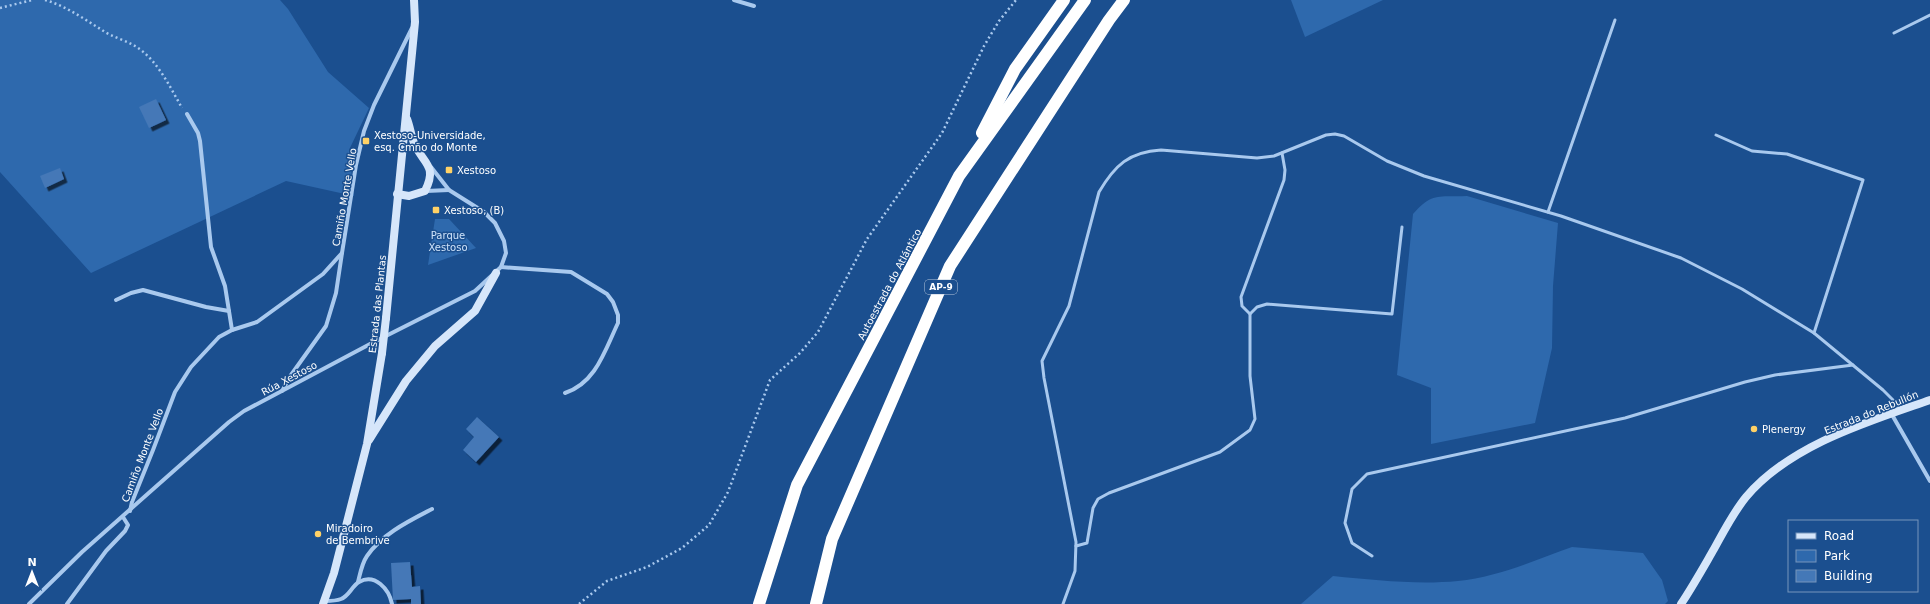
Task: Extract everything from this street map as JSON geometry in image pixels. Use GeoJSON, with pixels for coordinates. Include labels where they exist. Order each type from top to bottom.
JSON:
{"type":"FeatureCollection","features":[{"type":"Feature","properties":{"kind":"highway"},"geometry":{"type":"LineString","coordinates":[[959,176],[1015,69],[1064,0]]}},
{"type":"Feature","properties":{"kind":"highway","name":"Autoestrada do Atlántico"},"geometry":{"type":"LineString","coordinates":[[759,604],[797,485],[959,176],[1085,0]]}},
{"type":"Feature","properties":{"kind":"highway","name":"AP-9"},"geometry":{"type":"LineString","coordinates":[[816,604],[832,539],[950,266],[1109,20],[1124,0]]}},
{"type":"Feature","properties":{"kind":"street","name":"Estrada das Plantas"},"geometry":{"type":"LineString","coordinates":[[324,602],[340,552],[367,444],[382,353],[415,22],[414,0]]}},
{"type":"Feature","properties":{"kind":"street"},"geometry":{"type":"LineString","coordinates":[[734,0],[754,6]]}},
{"type":"Feature","properties":{"kind":"street","name":"Camiño Monte Vello"},"geometry":{"type":"LineString","coordinates":[[130,512],[132,502],[175,392],[191,368],[219,337],[232,330],[257,322],[323,274],[342,253],[356,165],[364,131],[374,105],[415,22]]}},
{"type":"Feature","properties":{"kind":"street"},"geometry":{"type":"LineString","coordinates":[[187,114],[198,133],[200,141],[211,247],[225,286],[232,330]]}},
{"type":"Feature","properties":{"kind":"street"},"geometry":{"type":"LineString","coordinates":[[406,114],[415,144],[428,164],[431,179],[425,191]]}},
{"type":"Feature","properties":{"kind":"street"},"geometry":{"type":"LineString","coordinates":[[402,153],[407,151],[422,155]]}},
{"type":"Feature","properties":{"kind":"street","name":"Rúa Xestoso"},"geometry":{"type":"LineString","coordinates":[[29,604],[72,562],[130,512],[229,422],[281,391],[475,291],[496,274],[501,267],[506,253],[504,241],[495,223],[484,212],[449,190],[428,164]]}},
{"type":"Feature","properties":{"kind":"street"},"geometry":{"type":"LineString","coordinates":[[398,194],[409,196],[425,191],[449,190]]}},
{"type":"Feature","properties":{"kind":"street"},"geometry":{"type":"LineString","coordinates":[[281,391],[326,326],[336,292],[342,253]]}},
{"type":"Feature","properties":{"kind":"street"},"geometry":{"type":"LineString","coordinates":[[501,267],[571,272],[607,294],[613,302],[618,314],[618,323],[597,368],[583,384],[565,393]]}},
{"type":"Feature","properties":{"kind":"street"},"geometry":{"type":"LineString","coordinates":[[367,444],[406,381],[435,346],[475,311],[496,274]]}},
{"type":"Feature","properties":{"kind":"street"},"geometry":{"type":"LineString","coordinates":[[116,300],[131,293],[143,290],[206,307],[229,311]]}},
{"type":"Feature","properties":{"kind":"street","name":"Estrada do Rebullón"},"geometry":{"type":"LineString","coordinates":[[1681,604],[1698,578],[1730,520],[1746,497],[1763,480],[1782,466],[1813,447],[1847,430],[1930,400]]}},
{"type":"Feature","properties":{"kind":"street"},"geometry":{"type":"LineString","coordinates":[[1891,413],[1930,481]]}},
{"type":"Feature","properties":{"kind":"street"},"geometry":{"type":"LineString","coordinates":[[324,602],[340,600],[349,594],[358,582],[366,557],[382,540],[407,522],[432,509]]}},
{"type":"Feature","properties":{"kind":"street"},"geometry":{"type":"LineString","coordinates":[[67,604],[106,551],[126,531],[128,525],[123,517]]}},
{"type":"Feature","properties":{"kind":"street"},"geometry":{"type":"LineString","coordinates":[[358,582],[370,579],[380,583],[390,595],[392,604]]}},
{"type":"Feature","properties":{"kind":"lane"},"geometry":{"type":"LineString","coordinates":[[1894,33],[1930,15]]}},
{"type":"Feature","properties":{"kind":"lane"},"geometry":{"type":"LineString","coordinates":[[1548,212],[1615,20]]}},
{"type":"Feature","properties":{"kind":"lane"},"geometry":{"type":"LineString","coordinates":[[1063,604],[1075,571],[1076,546],[1042,361],[1069,306],[1099,192],[1108,176],[1120,164],[1134,155],[1148,151],[1161,150],[1257,158],[1282,153],[1326,135],[1335,134],[1344,136],[1387,161],[1424,176],[1548,212],[1681,258],[1742,289],[1814,333],[1903,409]]}},
{"type":"Feature","properties":{"kind":"lane"},"geometry":{"type":"LineString","coordinates":[[1716,135],[1752,151],[1787,154],[1863,180],[1814,333]]}},
{"type":"Feature","properties":{"kind":"lane"},"geometry":{"type":"LineString","coordinates":[[1076,546],[1087,543],[1093,508],[1098,499],[1109,493],[1220,452],[1250,430],[1255,420],[1250,376],[1250,314],[1242,306],[1241,297],[1284,180],[1285,170],[1282,153]]}},
{"type":"Feature","properties":{"kind":"lane"},"geometry":{"type":"LineString","coordinates":[[1250,314],[1257,307],[1267,304],[1392,314],[1402,227]]}},
{"type":"Feature","properties":{"kind":"lane"},"geometry":{"type":"LineString","coordinates":[[1372,556],[1352,543],[1345,523],[1352,489],[1367,474],[1625,418],[1775,375],[1853,365]]}},
{"type":"Feature","properties":{"kind":"path"},"geometry":{"type":"LineString","coordinates":[[0,8],[32,0]]}},
{"type":"Feature","properties":{"kind":"path"},"geometry":{"type":"LineString","coordinates":[[45,0],[77,15],[104,32],[137,47],[153,63],[169,84],[184,112],[187,114]]}},
{"type":"Feature","properties":{"kind":"path"},"geometry":{"type":"LineString","coordinates":[[580,604],[607,581],[647,567],[682,548],[710,525],[728,492],[770,380],[800,353],[818,332],[868,239],[942,132],[984,46],[999,21],[1016,0]]}},
{"type":"Feature","properties":{"kind":"green space"},"geometry":{"type":"Polygon","coordinates":[[[0,0],[280,0],[288,9],[328,72],[369,108],[349,150],[354,196],[286,181],[91,273],[0,172],[0,0]]]}},
{"type":"Feature","properties":{"kind":"green space"},"geometry":{"type":"Polygon","coordinates":[[[1291,0],[1383,0],[1305,37],[1291,0]]]}},
{"type":"Feature","properties":{"kind":"green space"},"geometry":{"type":"Polygon","coordinates":[[[1467,196],[1558,223],[1553,286],[1552,348],[1535,423],[1431,444],[1431,388],[1397,375],[1413,214],[1426,202],[1437,197],[1467,196]]]}},
{"type":"Feature","properties":{"kind":"green space","name":"Parque Xestoso"},"geometry":{"type":"Polygon","coordinates":[[[435,219],[449,219],[476,248],[428,265],[435,219]]]}},
{"type":"Feature","properties":{"kind":"green space"},"geometry":{"type":"Polygon","coordinates":[[[1572,547],[1643,553],[1662,580],[1668,601],[1665,604],[1301,604],[1333,576],[1411,582],[1458,581],[1502,572],[1572,547]]]}},
{"type":"Feature","properties":{"kind":"building"},"geometry":{"type":"Polygon","coordinates":[[[156,99],[166,120],[149,128],[139,107],[156,99]]]}},
{"type":"Feature","properties":{"kind":"building"},"geometry":{"type":"Polygon","coordinates":[[[60,168],[64,179],[45,188],[40,176],[60,168]]]}},
{"type":"Feature","properties":{"kind":"building"},"geometry":{"type":"Polygon","coordinates":[[[477,417],[499,437],[476,462],[463,450],[474,437],[466,429],[477,417]]]}},
{"type":"Feature","properties":{"kind":"building"},"geometry":{"type":"Polygon","coordinates":[[[410,562],[412,587],[420,586],[421,604],[411,604],[411,599],[393,600],[391,563],[410,562]]]}},
{"type":"Feature","properties":{"kind":"place","name":"Xestoso-Universidade, esq. Cmño do Monte"},"geometry":{"type":"Point","coordinates":[366,141]}},
{"type":"Feature","properties":{"kind":"place","name":"Xestoso"},"geometry":{"type":"Point","coordinates":[449,170]}},
{"type":"Feature","properties":{"kind":"place","name":"Xestoso, (B)"},"geometry":{"type":"Point","coordinates":[436,210]}},
{"type":"Feature","properties":{"kind":"place","name":"Plenergy"},"geometry":{"type":"Point","coordinates":[1754,429]}},
{"type":"Feature","properties":{"kind":"place","name":"Miradoiro de Bembrive"},"geometry":{"type":"Point","coordinates":[318,534]}}]}
